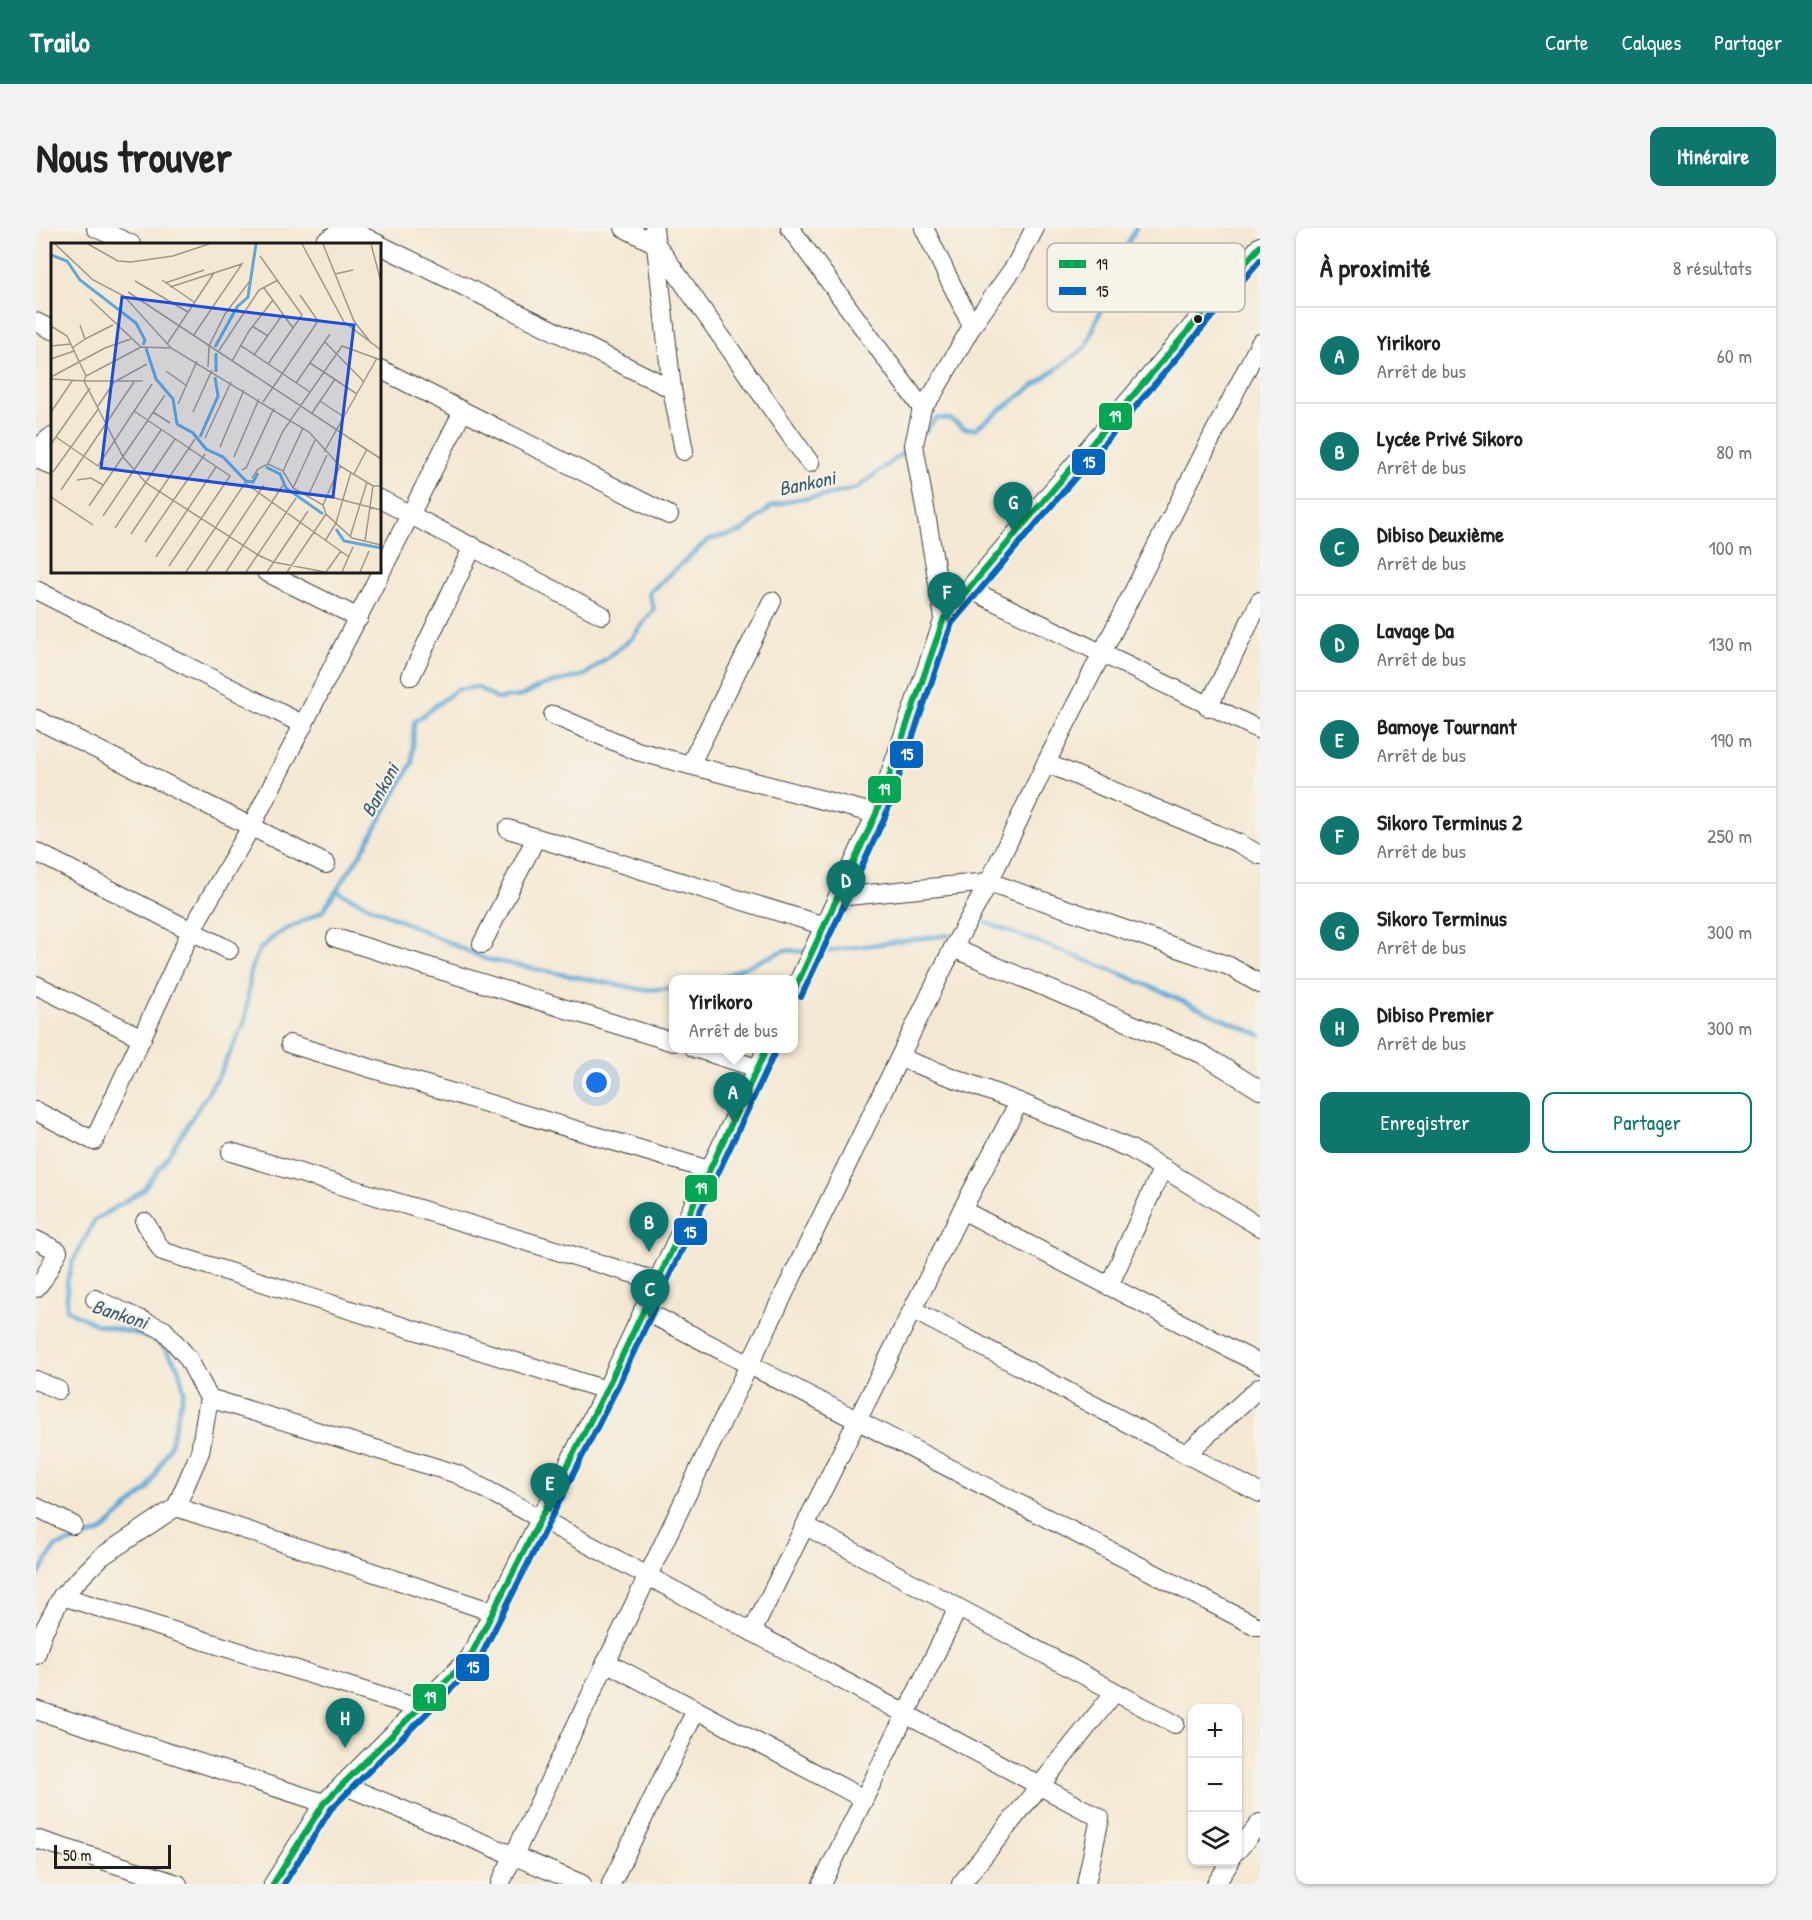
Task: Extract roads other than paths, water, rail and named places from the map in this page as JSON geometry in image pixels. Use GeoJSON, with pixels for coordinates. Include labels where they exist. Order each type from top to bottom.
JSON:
{"type":"FeatureCollection","features":[{"type":"Feature","properties":{"kind":"street"},"geometry":{"type":"LineString","coordinates":[[96,228],[129,243]]}},
{"type":"Feature","properties":{"kind":"street"},"geometry":{"type":"LineString","coordinates":[[624,228],[655,236],[810,463]]}},
{"type":"Feature","properties":{"kind":"street"},"geometry":{"type":"LineString","coordinates":[[790,228],[922,408]]}},
{"type":"Feature","properties":{"kind":"street"},"geometry":{"type":"LineString","coordinates":[[924,228],[972,326]]}},
{"type":"Feature","properties":{"kind":"street"},"geometry":{"type":"LineString","coordinates":[[944,618],[914,445],[922,408],[934,392],[972,326],[1015,266],[1035,228]]}},
{"type":"Feature","properties":{"kind":"street"},"geometry":{"type":"LineString","coordinates":[[329,243],[350,229],[375,243]]}},
{"type":"Feature","properties":{"kind":"street"},"geometry":{"type":"LineString","coordinates":[[655,236],[672,389],[684,451]]}},
{"type":"Feature","properties":{"kind":"street"},"geometry":{"type":"LineString","coordinates":[[381,246],[672,389]]}},
{"type":"Feature","properties":{"kind":"street"},"geometry":{"type":"LineString","coordinates":[[1245,264],[1260,246]]}},
{"type":"Feature","properties":{"kind":"street"},"geometry":{"type":"LineString","coordinates":[[798,983],[876,814],[944,618],[1204,312]]}},
{"type":"Feature","properties":{"kind":"street"},"geometry":{"type":"LineString","coordinates":[[36,322],[51,330]]}},
{"type":"Feature","properties":{"kind":"street"},"geometry":{"type":"LineString","coordinates":[[500,1884],[749,1365],[953,948],[1260,344]]}},
{"type":"Feature","properties":{"kind":"street"},"geometry":{"type":"LineString","coordinates":[[381,370],[669,515]]}},
{"type":"Feature","properties":{"kind":"street"},"geometry":{"type":"LineString","coordinates":[[36,1111],[94,1141],[191,931],[251,827],[463,411]]}},
{"type":"Feature","properties":{"kind":"street"},"geometry":{"type":"LineString","coordinates":[[51,442],[36,456],[51,465]]}},
{"type":"Feature","properties":{"kind":"street"},"geometry":{"type":"LineString","coordinates":[[381,500],[602,615]]}},
{"type":"Feature","properties":{"kind":"street"},"geometry":{"type":"LineString","coordinates":[[411,675],[473,546]]}},
{"type":"Feature","properties":{"kind":"street"},"geometry":{"type":"LineString","coordinates":[[268,573],[359,618]]}},
{"type":"Feature","properties":{"kind":"street"},"geometry":{"type":"LineString","coordinates":[[969,589],[1208,707],[1260,730]]}},
{"type":"Feature","properties":{"kind":"street"},"geometry":{"type":"LineString","coordinates":[[36,590],[304,725]]}},
{"type":"Feature","properties":{"kind":"street"},"geometry":{"type":"LineString","coordinates":[[690,765],[772,601]]}},
{"type":"Feature","properties":{"kind":"street"},"geometry":{"type":"LineString","coordinates":[[1208,707],[1260,601]]}},
{"type":"Feature","properties":{"kind":"street"},"geometry":{"type":"LineString","coordinates":[[554,715],[637,751],[876,814]]}},
{"type":"Feature","properties":{"kind":"street"},"geometry":{"type":"LineString","coordinates":[[36,719],[326,864]]}},
{"type":"Feature","properties":{"kind":"street"},"geometry":{"type":"LineString","coordinates":[[1046,763],[1238,843],[1260,855]]}},
{"type":"Feature","properties":{"kind":"street"},"geometry":{"type":"LineString","coordinates":[[508,830],[825,927]]}},
{"type":"Feature","properties":{"kind":"street"},"geometry":{"type":"LineString","coordinates":[[482,944],[536,838]]}},
{"type":"Feature","properties":{"kind":"street"},"geometry":{"type":"LineString","coordinates":[[36,852],[229,950]]}},
{"type":"Feature","properties":{"kind":"street"},"geometry":{"type":"LineString","coordinates":[[838,897],[988,882],[1229,966],[1260,984]]}},
{"type":"Feature","properties":{"kind":"street"},"geometry":{"type":"LineString","coordinates":[[336,938],[669,1041]]}},
{"type":"Feature","properties":{"kind":"street"},"geometry":{"type":"LineString","coordinates":[[953,948],[1202,1054],[1260,1090]]}},
{"type":"Feature","properties":{"kind":"street"},"geometry":{"type":"LineString","coordinates":[[36,985],[142,1038]]}},
{"type":"Feature","properties":{"kind":"street"},"geometry":{"type":"LineString","coordinates":[[290,1044],[709,1170]]}},
{"type":"Feature","properties":{"kind":"street"},"geometry":{"type":"LineString","coordinates":[[710,1053],[757,1068]]}},
{"type":"Feature","properties":{"kind":"street"},"geometry":{"type":"LineString","coordinates":[[273,1884],[324,1803],[470,1657],[606,1390],[764,1053]]}},
{"type":"Feature","properties":{"kind":"street"},"geometry":{"type":"LineString","coordinates":[[900,1058],[1019,1102],[1131,1149],[1260,1227]]}},
{"type":"Feature","properties":{"kind":"street"},"geometry":{"type":"LineString","coordinates":[[752,1632],[962,1210],[1019,1102]]}},
{"type":"Feature","properties":{"kind":"street"},"geometry":{"type":"LineString","coordinates":[[231,1152],[657,1281]]}},
{"type":"Feature","properties":{"kind":"street"},"geometry":{"type":"LineString","coordinates":[[1109,1286],[1163,1167]]}},
{"type":"Feature","properties":{"kind":"street"},"geometry":{"type":"LineString","coordinates":[[962,1210],[1260,1364]]}},
{"type":"Feature","properties":{"kind":"street"},"geometry":{"type":"LineString","coordinates":[[145,1222],[162,1251],[606,1390]]}},
{"type":"Feature","properties":{"kind":"street"},"geometry":{"type":"LineString","coordinates":[[36,1240],[58,1251],[36,1288]]}},
{"type":"Feature","properties":{"kind":"street"},"geometry":{"type":"LineString","coordinates":[[36,1655],[43,1632],[62,1596],[101,1557],[176,1508],[200,1452],[209,1398],[188,1358],[164,1330],[95,1299]]}},
{"type":"Feature","properties":{"kind":"street"},"geometry":{"type":"LineString","coordinates":[[643,1310],[1256,1626],[1260,1626]]}},
{"type":"Feature","properties":{"kind":"street"},"geometry":{"type":"LineString","coordinates":[[913,1310],[1260,1493]]}},
{"type":"Feature","properties":{"kind":"street"},"geometry":{"type":"LineString","coordinates":[[36,1380],[58,1390]]}},
{"type":"Feature","properties":{"kind":"street"},"geometry":{"type":"LineString","coordinates":[[1186,1454],[1260,1387]]}},
{"type":"Feature","properties":{"kind":"street"},"geometry":{"type":"LineString","coordinates":[[209,1398],[457,1474],[1100,1818],[1086,1884]]}},
{"type":"Feature","properties":{"kind":"street"},"geometry":{"type":"LineString","coordinates":[[36,1507],[73,1525]]}},
{"type":"Feature","properties":{"kind":"street"},"geometry":{"type":"LineString","coordinates":[[176,1508],[493,1612]]}},
{"type":"Feature","properties":{"kind":"street"},"geometry":{"type":"LineString","coordinates":[[806,1526],[1175,1724]]}},
{"type":"Feature","properties":{"kind":"street"},"geometry":{"type":"LineString","coordinates":[[62,1596],[418,1708]]}},
{"type":"Feature","properties":{"kind":"street"},"geometry":{"type":"LineString","coordinates":[[822,1884],[958,1608]]}},
{"type":"Feature","properties":{"kind":"street"},"geometry":{"type":"LineString","coordinates":[[606,1662],[864,1799]]}},
{"type":"Feature","properties":{"kind":"street"},"geometry":{"type":"LineString","coordinates":[[961,1884],[1115,1692]]}},
{"type":"Feature","properties":{"kind":"street"},"geometry":{"type":"LineString","coordinates":[[36,1710],[324,1803]]}},
{"type":"Feature","properties":{"kind":"street"},"geometry":{"type":"LineString","coordinates":[[611,1884],[696,1710]]}},
{"type":"Feature","properties":{"kind":"street"},"geometry":{"type":"LineString","coordinates":[[343,1785],[582,1884]]}},
{"type":"Feature","properties":{"kind":"street"},"geometry":{"type":"LineString","coordinates":[[1242,1845],[1260,1823]]}},
{"type":"Feature","properties":{"kind":"street"},"geometry":{"type":"LineString","coordinates":[[37,1843],[177,1884]]}},
{"type":"Feature","properties":{"kind":"street"},"geometry":{"type":"LineString","coordinates":[[1216,1884],[1227,1866]]}},
{"type":"Feature","properties":{"kind":"waterway","name":"Bankoni"},"geometry":{"type":"LineString","coordinates":[[1128,243],[1136,228]]}},
{"type":"Feature","properties":{"kind":"waterway","name":"Bankoni"},"geometry":{"type":"LineString","coordinates":[[923,434],[936,418],[950,419],[964,428],[975,429],[1086,347],[1100,312]]}},
{"type":"Feature","properties":{"kind":"waterway","name":"Bankoni"},"geometry":{"type":"LineString","coordinates":[[36,1579],[55,1547],[101,1532],[148,1489],[170,1445],[184,1390],[178,1366],[159,1342],[95,1324],[67,1310],[67,1282],[73,1261],[95,1220],[142,1191],[165,1160],[218,1077],[245,1022],[251,969],[259,950],[277,934],[323,911],[365,847],[412,763],[414,722],[456,690],[477,687],[497,699],[521,696],[543,685],[585,675],[631,639],[654,609],[649,593],[708,540],[741,532],[772,506],[857,488],[909,448]]}},
{"type":"Feature","properties":{"kind":"waterway"},"geometry":{"type":"LineString","coordinates":[[336,891],[485,959],[644,990],[669,988]]}},
{"type":"Feature","properties":{"kind":"waterway"},"geometry":{"type":"LineString","coordinates":[[987,923],[1117,972],[1260,1035]]}},
{"type":"Feature","properties":{"kind":"waterway"},"geometry":{"type":"LineString","coordinates":[[818,952],[949,935]]}},
{"type":"Feature","properties":{"kind":"waterway"},"geometry":{"type":"LineString","coordinates":[[727,975],[785,950],[806,952]]}},
{"type":"Feature","properties":{"kind":"place","name":"Sikoro Terminus"},"geometry":{"type":"Point","coordinates":[1013,532]}},
{"type":"Feature","properties":{"kind":"place","name":"Sikoro Terminus 2"},"geometry":{"type":"Point","coordinates":[947,622]}},
{"type":"Feature","properties":{"kind":"place","name":"Lavage Da"},"geometry":{"type":"Point","coordinates":[846,910]}},
{"type":"Feature","properties":{"kind":"place","name":"Yirikoro"},"geometry":{"type":"Point","coordinates":[733,1122]}},
{"type":"Feature","properties":{"kind":"place","name":"Lycée Privé Sikoro"},"geometry":{"type":"Point","coordinates":[649,1252]}},
{"type":"Feature","properties":{"kind":"place","name":"Dibiso Deuxième"},"geometry":{"type":"Point","coordinates":[650,1319]}},
{"type":"Feature","properties":{"kind":"place","name":"Bamoye Tournant"},"geometry":{"type":"Point","coordinates":[550,1513]}},
{"type":"Feature","properties":{"kind":"place","name":"Dibiso Premier"},"geometry":{"type":"Point","coordinates":[345,1748]}}]}
